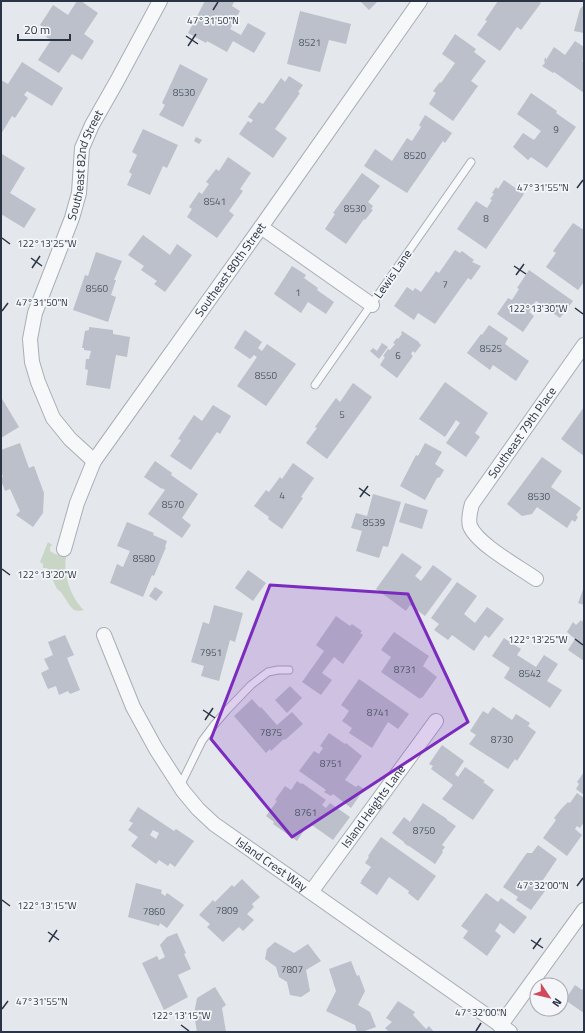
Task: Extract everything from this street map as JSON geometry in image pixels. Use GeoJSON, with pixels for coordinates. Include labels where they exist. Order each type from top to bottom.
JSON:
{"type":"FeatureCollection","features":[{"type":"Feature","properties":{"kind":"street","name":"Southeast 82nd Street"},"geometry":{"type":"LineString","coordinates":[[94,461],[70,439],[54,418],[38,382],[32,362],[30,340],[35,313],[72,218],[79,193],[82,148],[92,125],[160,1]]}},
{"type":"Feature","properties":{"kind":"street","name":"Southeast 80th Street"},"geometry":{"type":"LineString","coordinates":[[64,549],[77,503],[94,461],[420,1]]}},
{"type":"Feature","properties":{"kind":"street"},"geometry":{"type":"LineString","coordinates":[[261,227],[372,305]]}},
{"type":"Feature","properties":{"kind":"street","name":"Southeast 79th Place"},"geometry":{"type":"LineString","coordinates":[[536,579],[485,544],[475,535],[470,525],[469,515],[472,504],[584,346]]}},
{"type":"Feature","properties":{"kind":"street","name":"Island Crest Way"},"geometry":{"type":"LineString","coordinates":[[104,635],[133,707],[156,749],[180,786],[198,809],[214,824],[505,1029]]}},
{"type":"Feature","properties":{"kind":"street","name":"Island Heights Lane"},"geometry":{"type":"LineString","coordinates":[[311,892],[436,721]]}},
{"type":"Feature","properties":{"kind":"street"},"geometry":{"type":"LineString","coordinates":[[505,1029],[584,910]]}},
{"type":"Feature","properties":{"kind":"lane","name":"Lewis Lane"},"geometry":{"type":"LineString","coordinates":[[315,386],[471,162]]}},
{"type":"Feature","properties":{"kind":"lane"},"geometry":{"type":"LineString","coordinates":[[180,786],[202,741],[227,710],[251,685],[268,672],[289,670]]}},
{"type":"Feature","properties":{"kind":"highlighted area"},"geometry":{"type":"Polygon","coordinates":[[[270,585],[408,594],[468,722],[292,837],[211,739],[270,585]]]}},
{"type":"Feature","properties":{"kind":"green space"},"geometry":{"type":"Polygon","coordinates":[[[48,542],[52,545],[50,547],[50,551],[66,557],[65,564],[69,586],[75,599],[84,610],[74,610],[70,606],[61,592],[57,589],[47,568],[43,568],[43,564],[40,562],[48,542]]]}},
{"type":"Feature","properties":{"kind":"building"},"geometry":{"type":"Polygon","coordinates":[[[77,1],[81,1],[98,13],[84,34],[94,41],[82,60],[72,54],[59,73],[38,60],[51,40],[46,37],[50,32],[40,25],[53,5],[68,15],[77,1]]]}},
{"type":"Feature","properties":{"kind":"building"},"geometry":{"type":"Polygon","coordinates":[[[205,1],[234,2],[232,6],[240,11],[230,29],[241,35],[248,23],[266,33],[254,53],[233,41],[227,52],[188,33],[205,1]]]}},
{"type":"Feature","properties":{"kind":"building"},"geometry":{"type":"Polygon","coordinates":[[[360,1],[378,1],[369,10],[360,1]]]}},
{"type":"Feature","properties":{"kind":"building"},"geometry":{"type":"Polygon","coordinates":[[[498,1],[538,1],[541,3],[521,30],[517,27],[500,51],[477,35],[498,1]]]}},
{"type":"Feature","properties":{"kind":"building"},"geometry":{"type":"Polygon","coordinates":[[[584,5],[584,33],[574,31],[580,9],[584,5]]]}},
{"type":"Feature","properties":{"kind":"building"},"geometry":{"type":"Polygon","coordinates":[[[300,11],[351,24],[346,44],[329,40],[320,72],[287,64],[300,11]]]}},
{"type":"Feature","properties":{"kind":"building"},"geometry":{"type":"Polygon","coordinates":[[[455,34],[476,49],[474,52],[486,61],[471,81],[478,86],[453,121],[429,104],[436,93],[433,91],[440,82],[441,83],[455,63],[442,54],[455,34]]]}},
{"type":"Feature","properties":{"kind":"building"},"geometry":{"type":"Polygon","coordinates":[[[575,41],[584,47],[584,58],[582,61],[584,63],[584,93],[554,72],[553,73],[542,66],[545,63],[544,60],[546,57],[546,60],[554,47],[565,55],[575,41]]]}},
{"type":"Feature","properties":{"kind":"building"},"geometry":{"type":"Polygon","coordinates":[[[22,62],[63,88],[52,106],[27,91],[24,95],[28,98],[15,118],[12,116],[1,134],[1,80],[8,84],[22,62]]]}},
{"type":"Feature","properties":{"kind":"building"},"geometry":{"type":"Polygon","coordinates":[[[180,64],[208,79],[183,127],[159,115],[165,105],[162,103],[180,64]]]}},
{"type":"Feature","properties":{"kind":"building"},"geometry":{"type":"Polygon","coordinates":[[[289,76],[303,85],[298,92],[300,93],[275,129],[287,138],[273,158],[239,134],[248,121],[251,123],[253,120],[248,117],[259,102],[263,104],[281,78],[285,82],[289,76]]]}},
{"type":"Feature","properties":{"kind":"building"},"geometry":{"type":"Polygon","coordinates":[[[531,93],[557,111],[556,113],[576,127],[547,168],[531,157],[528,160],[513,147],[523,133],[534,140],[541,131],[517,114],[531,93]]]}},
{"type":"Feature","properties":{"kind":"building"},"geometry":{"type":"Polygon","coordinates":[[[425,115],[452,133],[445,143],[443,141],[407,193],[364,166],[375,149],[392,161],[407,138],[412,141],[421,127],[419,125],[425,115]]]}},
{"type":"Feature","properties":{"kind":"building"},"geometry":{"type":"Polygon","coordinates":[[[143,129],[178,145],[167,168],[163,166],[150,195],[127,185],[132,174],[129,172],[137,155],[132,152],[143,129]]]}},
{"type":"Feature","properties":{"kind":"building"},"geometry":{"type":"Polygon","coordinates":[[[196,137],[202,140],[199,144],[194,141],[196,137]]]}},
{"type":"Feature","properties":{"kind":"building"},"geometry":{"type":"Polygon","coordinates":[[[2,154],[25,168],[10,193],[36,209],[24,228],[1,214],[2,154]]]}},
{"type":"Feature","properties":{"kind":"building"},"geometry":{"type":"Polygon","coordinates":[[[228,157],[251,173],[240,189],[243,191],[229,211],[234,215],[217,238],[187,217],[192,209],[189,207],[199,192],[202,194],[209,184],[206,182],[216,169],[219,171],[228,157]]]}},
{"type":"Feature","properties":{"kind":"building"},"geometry":{"type":"Polygon","coordinates":[[[362,173],[380,186],[368,202],[373,206],[371,209],[373,210],[365,220],[364,219],[346,244],[325,229],[335,214],[333,213],[362,173]]]}},
{"type":"Feature","properties":{"kind":"building"},"geometry":{"type":"Polygon","coordinates":[[[504,180],[524,194],[486,249],[457,229],[476,201],[487,208],[492,200],[490,199],[494,194],[492,193],[496,187],[498,189],[504,180]]]}},
{"type":"Feature","properties":{"kind":"building"},"geometry":{"type":"Polygon","coordinates":[[[573,223],[584,230],[584,282],[578,290],[546,267],[556,253],[553,251],[573,223]]]}},
{"type":"Feature","properties":{"kind":"building"},"geometry":{"type":"Polygon","coordinates":[[[143,235],[170,255],[177,244],[192,255],[165,292],[154,284],[157,281],[141,270],[144,266],[128,255],[143,235]]]}},
{"type":"Feature","properties":{"kind":"building"},"geometry":{"type":"Polygon","coordinates":[[[455,250],[460,253],[462,251],[474,260],[472,262],[481,266],[471,280],[468,278],[435,324],[418,313],[414,320],[394,306],[407,287],[413,291],[415,288],[421,292],[436,271],[439,273],[455,250]]]}},
{"type":"Feature","properties":{"kind":"building"},"geometry":{"type":"Polygon","coordinates":[[[96,252],[122,261],[114,280],[116,280],[111,295],[116,297],[108,322],[73,310],[85,275],[88,276],[96,252]]]}},
{"type":"Feature","properties":{"kind":"building"},"geometry":{"type":"Polygon","coordinates":[[[292,266],[306,275],[304,278],[318,288],[317,290],[334,302],[326,314],[308,302],[301,313],[274,294],[292,266]]]}},
{"type":"Feature","properties":{"kind":"building"},"geometry":{"type":"Polygon","coordinates":[[[529,270],[573,301],[560,318],[536,301],[529,312],[534,316],[523,332],[497,314],[508,298],[512,300],[519,289],[517,288],[529,270]]]}},
{"type":"Feature","properties":{"kind":"building"},"geometry":{"type":"Polygon","coordinates":[[[489,325],[508,338],[505,344],[529,361],[516,381],[493,365],[490,370],[467,353],[489,325]]]}},
{"type":"Feature","properties":{"kind":"building"},"geometry":{"type":"Polygon","coordinates":[[[89,327],[113,330],[113,334],[130,337],[127,357],[116,355],[110,389],[86,385],[88,370],[85,369],[86,359],[89,359],[91,351],[84,350],[84,348],[82,348],[85,331],[89,330],[89,327]]]}},
{"type":"Feature","properties":{"kind":"building"},"geometry":{"type":"Polygon","coordinates":[[[245,330],[262,342],[258,348],[262,351],[267,344],[296,364],[266,406],[237,386],[257,357],[254,355],[250,359],[234,348],[245,330]]]}},
{"type":"Feature","properties":{"kind":"building"},"geometry":{"type":"Polygon","coordinates":[[[402,331],[419,342],[421,345],[415,353],[413,351],[411,354],[413,356],[397,378],[380,365],[385,357],[383,356],[388,349],[390,350],[395,344],[393,343],[402,334],[402,331]]]}},
{"type":"Feature","properties":{"kind":"building"},"geometry":{"type":"Polygon","coordinates":[[[382,343],[388,347],[379,359],[370,351],[373,348],[377,351],[382,343]]]}},
{"type":"Feature","properties":{"kind":"building"},"geometry":{"type":"Polygon","coordinates":[[[445,382],[488,413],[475,433],[480,437],[466,457],[446,443],[460,423],[456,420],[445,437],[419,419],[445,382]]]}},
{"type":"Feature","properties":{"kind":"building"},"geometry":{"type":"Polygon","coordinates":[[[353,383],[372,397],[327,459],[306,443],[317,428],[315,427],[336,398],[340,402],[353,383]]]}},
{"type":"Feature","properties":{"kind":"building"},"geometry":{"type":"Polygon","coordinates":[[[1,397],[19,427],[1,438],[1,397]]]}},
{"type":"Feature","properties":{"kind":"building"},"geometry":{"type":"Polygon","coordinates":[[[213,405],[231,416],[220,434],[217,432],[191,470],[170,456],[181,440],[178,439],[194,415],[202,421],[213,405]]]}},
{"type":"Feature","properties":{"kind":"building"},"geometry":{"type":"Polygon","coordinates":[[[584,407],[584,456],[561,439],[584,407]]]}},
{"type":"Feature","properties":{"kind":"building"},"geometry":{"type":"Polygon","coordinates":[[[20,443],[29,468],[34,466],[44,493],[43,513],[33,527],[16,515],[20,511],[10,489],[5,491],[1,480],[3,477],[1,471],[1,450],[20,443]]]}},
{"type":"Feature","properties":{"kind":"building"},"geometry":{"type":"Polygon","coordinates":[[[425,443],[442,452],[435,464],[444,470],[440,477],[437,478],[425,500],[400,486],[416,455],[418,456],[425,443]]]}},
{"type":"Feature","properties":{"kind":"building"},"geometry":{"type":"Polygon","coordinates":[[[542,457],[562,471],[551,487],[581,508],[576,515],[578,517],[575,522],[572,520],[567,528],[537,507],[532,514],[522,516],[507,504],[542,457]]]}},
{"type":"Feature","properties":{"kind":"building"},"geometry":{"type":"Polygon","coordinates":[[[155,461],[172,473],[171,475],[198,494],[182,518],[191,525],[182,538],[148,514],[165,490],[144,477],[155,461]]]}},
{"type":"Feature","properties":{"kind":"building"},"geometry":{"type":"Polygon","coordinates":[[[293,463],[314,478],[301,497],[303,498],[282,529],[254,506],[266,490],[269,492],[280,477],[282,479],[293,463]]]}},
{"type":"Feature","properties":{"kind":"building"},"geometry":{"type":"Polygon","coordinates":[[[373,494],[401,502],[388,547],[383,546],[379,558],[356,551],[362,531],[351,528],[356,513],[367,516],[373,494]]]}},
{"type":"Feature","properties":{"kind":"building"},"geometry":{"type":"Polygon","coordinates":[[[405,503],[428,510],[422,529],[399,522],[405,503]]]}},
{"type":"Feature","properties":{"kind":"building"},"geometry":{"type":"Polygon","coordinates":[[[127,522],[154,533],[153,535],[167,541],[154,576],[152,575],[143,597],[110,583],[117,564],[123,567],[130,551],[117,546],[127,522]]]}},
{"type":"Feature","properties":{"kind":"building"},"geometry":{"type":"Polygon","coordinates":[[[402,553],[422,567],[415,576],[421,581],[433,565],[452,579],[425,616],[410,605],[406,611],[376,589],[402,553]]]}},
{"type":"Feature","properties":{"kind":"building"},"geometry":{"type":"Polygon","coordinates":[[[248,570],[266,583],[253,601],[235,588],[248,570]]]}},
{"type":"Feature","properties":{"kind":"building"},"geometry":{"type":"Polygon","coordinates":[[[457,582],[477,596],[464,614],[475,623],[487,607],[504,619],[489,638],[485,635],[474,651],[452,635],[448,640],[434,630],[439,624],[431,618],[457,582]]]}},
{"type":"Feature","properties":{"kind":"building"},"geometry":{"type":"Polygon","coordinates":[[[155,587],[163,592],[156,601],[149,596],[155,587]]]}},
{"type":"Feature","properties":{"kind":"building"},"geometry":{"type":"Polygon","coordinates":[[[584,587],[584,605],[578,603],[584,587]]]}},
{"type":"Feature","properties":{"kind":"building"},"geometry":{"type":"Polygon","coordinates":[[[214,605],[243,613],[235,642],[230,640],[219,681],[201,676],[204,666],[191,662],[203,622],[209,624],[214,605]]]}},
{"type":"Feature","properties":{"kind":"building"},"geometry":{"type":"Polygon","coordinates":[[[336,616],[350,626],[352,624],[362,631],[360,633],[363,635],[343,664],[334,657],[322,673],[332,680],[321,695],[302,682],[324,651],[316,645],[336,616]]]}},
{"type":"Feature","properties":{"kind":"building"},"geometry":{"type":"Polygon","coordinates":[[[584,618],[584,661],[568,650],[575,639],[567,632],[573,622],[576,625],[581,620],[582,622],[584,618]]]}},
{"type":"Feature","properties":{"kind":"building"},"geometry":{"type":"Polygon","coordinates":[[[394,632],[429,656],[423,666],[437,677],[420,699],[381,672],[391,657],[381,650],[394,632]]]}},
{"type":"Feature","properties":{"kind":"building"},"geometry":{"type":"Polygon","coordinates":[[[65,635],[74,655],[67,658],[80,690],[70,694],[68,691],[59,695],[56,686],[48,689],[41,673],[49,669],[44,659],[53,655],[48,642],[65,635]]]}},
{"type":"Feature","properties":{"kind":"building"},"geometry":{"type":"Polygon","coordinates":[[[504,638],[521,649],[517,655],[536,667],[544,655],[558,664],[547,681],[562,690],[550,708],[504,678],[510,668],[492,656],[504,638]]]}},
{"type":"Feature","properties":{"kind":"building"},"geometry":{"type":"Polygon","coordinates":[[[359,679],[409,714],[398,729],[388,722],[372,748],[349,733],[352,728],[342,721],[349,711],[341,705],[359,679]]]}},
{"type":"Feature","properties":{"kind":"building"},"geometry":{"type":"Polygon","coordinates":[[[290,686],[302,698],[287,713],[275,700],[290,686]]]}},
{"type":"Feature","properties":{"kind":"building"},"geometry":{"type":"Polygon","coordinates":[[[252,699],[277,725],[292,712],[303,724],[271,751],[270,749],[266,753],[234,716],[252,699]]]}},
{"type":"Feature","properties":{"kind":"building"},"geometry":{"type":"Polygon","coordinates":[[[493,707],[512,720],[516,714],[530,723],[528,726],[536,732],[517,761],[515,759],[508,769],[469,744],[476,735],[470,731],[483,711],[488,714],[493,707]]]}},
{"type":"Feature","properties":{"kind":"building"},"geometry":{"type":"Polygon","coordinates":[[[329,733],[345,744],[346,743],[362,756],[345,780],[356,787],[358,785],[364,789],[351,808],[333,794],[331,796],[324,792],[326,790],[299,771],[314,751],[319,754],[323,748],[320,746],[329,733]]]}},
{"type":"Feature","properties":{"kind":"building"},"geometry":{"type":"Polygon","coordinates":[[[442,745],[464,761],[455,774],[458,777],[465,767],[485,781],[483,782],[494,790],[473,820],[442,799],[453,785],[431,769],[433,766],[429,764],[442,745]]]}},
{"type":"Feature","properties":{"kind":"building"},"geometry":{"type":"Polygon","coordinates":[[[584,772],[584,795],[576,789],[579,784],[577,782],[584,772]]]}},
{"type":"Feature","properties":{"kind":"building"},"geometry":{"type":"Polygon","coordinates":[[[297,781],[326,800],[322,805],[326,808],[330,803],[350,817],[333,840],[309,823],[297,841],[273,824],[274,822],[266,816],[277,801],[275,800],[285,786],[291,790],[297,781]]]}},
{"type":"Feature","properties":{"kind":"building"},"geometry":{"type":"Polygon","coordinates":[[[577,793],[584,798],[584,822],[580,828],[577,826],[575,829],[582,835],[567,856],[543,838],[556,820],[554,818],[568,802],[570,803],[577,793]]]}},
{"type":"Feature","properties":{"kind":"building"},"geometry":{"type":"Polygon","coordinates":[[[423,803],[456,826],[442,845],[445,847],[435,864],[392,833],[404,817],[410,822],[423,803]]]}},
{"type":"Feature","properties":{"kind":"building"},"geometry":{"type":"Polygon","coordinates":[[[138,807],[174,831],[176,829],[194,841],[175,867],[170,863],[168,866],[159,860],[156,864],[131,846],[138,837],[128,830],[133,823],[129,821],[138,807]],[[153,830],[150,835],[156,839],[159,833],[153,830]]]}},
{"type":"Feature","properties":{"kind":"building"},"geometry":{"type":"Polygon","coordinates":[[[381,837],[436,876],[418,901],[408,893],[409,891],[389,877],[377,895],[360,883],[371,867],[365,863],[369,857],[368,856],[381,837]]]}},
{"type":"Feature","properties":{"kind":"building"},"geometry":{"type":"Polygon","coordinates":[[[538,845],[557,859],[539,886],[545,891],[531,910],[516,900],[518,897],[503,887],[526,854],[532,853],[538,845]]]}},
{"type":"Feature","properties":{"kind":"building"},"geometry":{"type":"Polygon","coordinates":[[[242,879],[260,897],[252,904],[254,907],[247,914],[254,920],[243,931],[239,927],[223,942],[207,927],[210,924],[199,915],[213,900],[215,902],[232,885],[234,887],[242,879]]]}},
{"type":"Feature","properties":{"kind":"building"},"geometry":{"type":"Polygon","coordinates":[[[136,883],[162,890],[161,893],[165,896],[167,893],[184,905],[167,928],[160,923],[159,926],[128,917],[136,883]]]}},
{"type":"Feature","properties":{"kind":"building"},"geometry":{"type":"Polygon","coordinates":[[[486,893],[498,902],[501,898],[527,917],[514,934],[500,923],[495,931],[501,936],[487,956],[463,938],[468,931],[461,926],[486,893]]]}},
{"type":"Feature","properties":{"kind":"building"},"geometry":{"type":"Polygon","coordinates":[[[177,933],[191,969],[178,975],[188,997],[164,1010],[142,963],[157,956],[159,960],[165,957],[160,945],[167,937],[177,933]]]}},
{"type":"Feature","properties":{"kind":"building"},"geometry":{"type":"Polygon","coordinates":[[[275,942],[294,953],[308,944],[321,961],[306,970],[310,991],[301,997],[290,995],[287,982],[279,977],[276,967],[265,959],[267,949],[275,942]]]}},
{"type":"Feature","properties":{"kind":"building"},"geometry":{"type":"Polygon","coordinates":[[[351,961],[357,976],[359,975],[365,991],[358,1005],[370,1012],[376,1027],[362,1032],[357,1032],[355,1025],[326,1011],[336,991],[329,969],[351,961]]]}},
{"type":"Feature","properties":{"kind":"building"},"geometry":{"type":"Polygon","coordinates":[[[575,985],[582,990],[584,987],[584,1013],[569,1003],[569,994],[575,985]]]}},
{"type":"Feature","properties":{"kind":"building"},"geometry":{"type":"Polygon","coordinates":[[[215,987],[226,1005],[222,1008],[226,1032],[197,1032],[194,1014],[197,998],[215,987]]]}},
{"type":"Feature","properties":{"kind":"building"},"geometry":{"type":"Polygon","coordinates":[[[398,1001],[415,1012],[413,1015],[426,1029],[429,1026],[434,1032],[389,1032],[385,1028],[392,1022],[386,1018],[398,1001]]]}}]}
